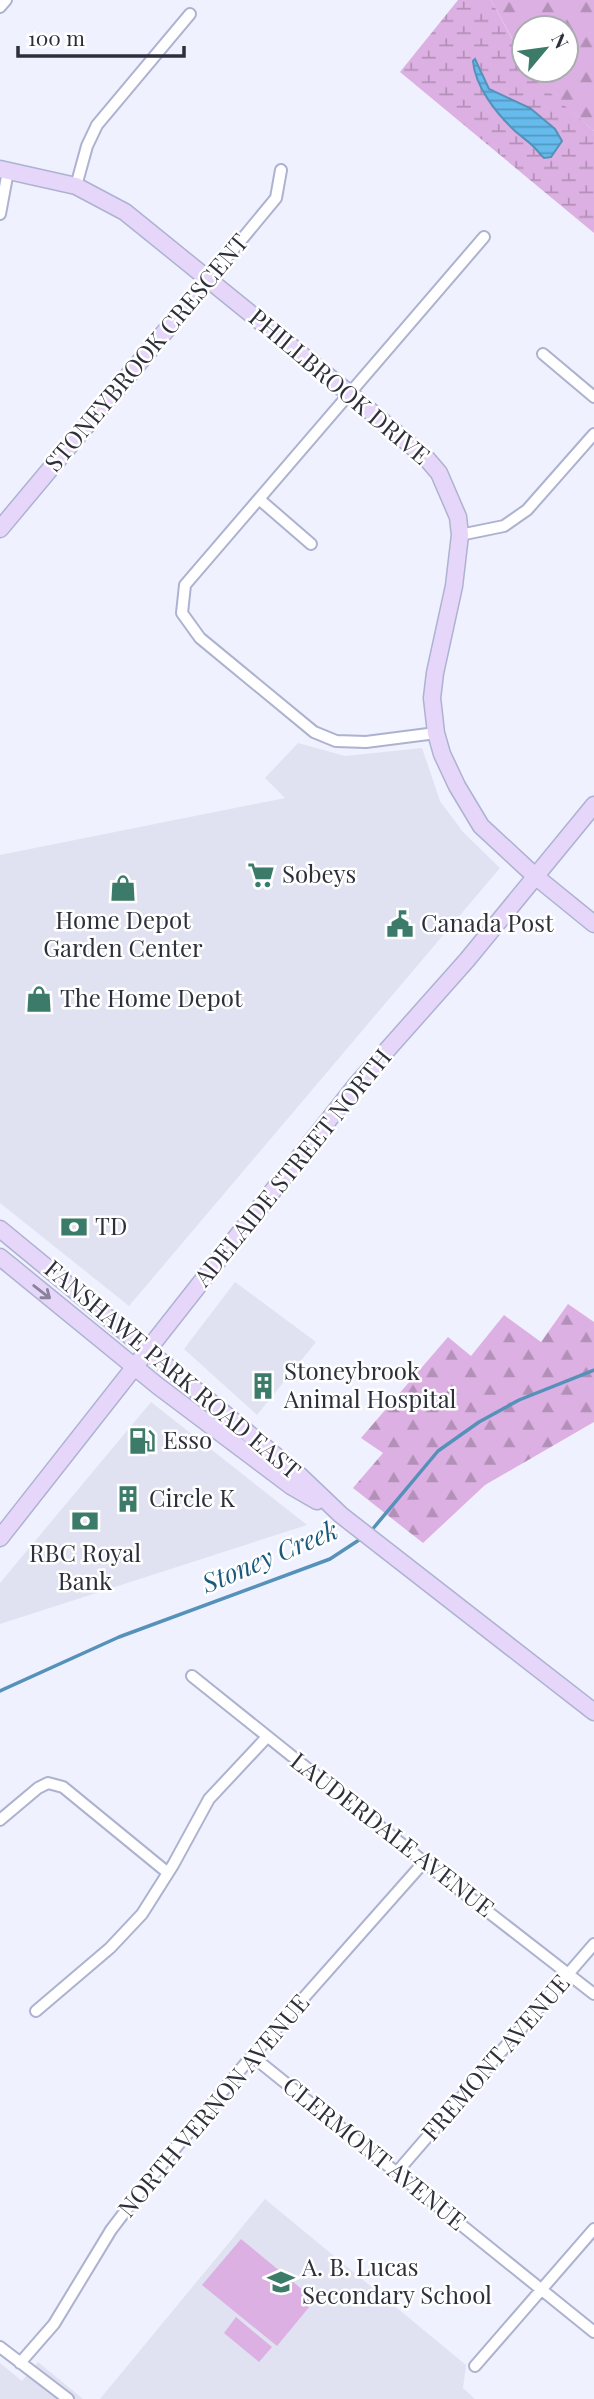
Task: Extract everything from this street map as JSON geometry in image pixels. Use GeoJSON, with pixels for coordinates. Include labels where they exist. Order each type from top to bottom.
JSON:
{"type":"FeatureCollection","features":[{"type":"Feature","properties":{"kind":"main road","name":"PHILLBROOK DRIVE"},"geometry":{"type":"LineString","coordinates":[[4,170],[76,186],[125,212],[350,394],[427,459],[439,473],[458,517],[460,534],[454,586],[435,673],[432,698],[436,733],[457,786],[481,826],[535,876],[594,923]]}},
{"type":"Feature","properties":{"kind":"main road","name":"STONEYBROOK CRESCENT"},"geometry":{"type":"LineString","coordinates":[[0,529],[209,279]]}},
{"type":"Feature","properties":{"kind":"main road","name":"ADELAIDE STREET NORTH"},"geometry":{"type":"LineString","coordinates":[[0,1538],[356,1086],[467,960],[594,805]]}},
{"type":"Feature","properties":{"kind":"main road","name":"FANSHAWE PARK ROAD EAST"},"geometry":{"type":"LineString","coordinates":[[0,1229],[299,1475],[341,1515],[594,1712]]}},
{"type":"Feature","properties":{"kind":"main road","name":"FANSHAWE PARK ROAD EAST"},"geometry":{"type":"LineString","coordinates":[[0,1257],[133,1367],[291,1486],[341,1515]]}},
{"type":"Feature","properties":{"kind":"street"},"geometry":{"type":"LineString","coordinates":[[0,7],[6,0]]}},
{"type":"Feature","properties":{"kind":"street"},"geometry":{"type":"LineString","coordinates":[[76,186],[87,146],[97,125],[190,14]]}},
{"type":"Feature","properties":{"kind":"street"},"geometry":{"type":"LineString","coordinates":[[0,214],[4,170]]}},
{"type":"Feature","properties":{"kind":"street","name":"STONEYBROOK CRESCENT"},"geometry":{"type":"LineString","coordinates":[[209,279],[276,198],[281,170]]}},
{"type":"Feature","properties":{"kind":"street"},"geometry":{"type":"LineString","coordinates":[[436,733],[366,742],[335,741],[314,732],[200,638],[182,613],[185,585],[484,237]]}},
{"type":"Feature","properties":{"kind":"street"},"geometry":{"type":"LineString","coordinates":[[543,354],[594,397]]}},
{"type":"Feature","properties":{"kind":"street"},"geometry":{"type":"LineString","coordinates":[[460,534],[505,526],[527,510],[594,434]]}},
{"type":"Feature","properties":{"kind":"street"},"geometry":{"type":"LineString","coordinates":[[259,499],[311,544]]}},
{"type":"Feature","properties":{"kind":"street","name":"LAUDERDALE AVENUE"},"geometry":{"type":"LineString","coordinates":[[192,1676],[594,1994]]}},
{"type":"Feature","properties":{"kind":"street"},"geometry":{"type":"LineString","coordinates":[[36,2011],[110,1948],[142,1914],[209,1799],[267,1737]]}},
{"type":"Feature","properties":{"kind":"street"},"geometry":{"type":"LineString","coordinates":[[0,1820],[38,1787],[48,1783],[63,1787],[168,1873]]}},
{"type":"Feature","properties":{"kind":"street","name":"NORTH VERNON AVENUE"},"geometry":{"type":"LineString","coordinates":[[20,2363],[54,2324],[111,2230],[253,2056],[424,1862]]}},
{"type":"Feature","properties":{"kind":"street","name":"FREMONT AVENUE"},"geometry":{"type":"LineString","coordinates":[[397,2172],[594,1944]]}},
{"type":"Feature","properties":{"kind":"street","name":"CLERMONT AVENUE"},"geometry":{"type":"LineString","coordinates":[[253,2056],[594,2332]]}},
{"type":"Feature","properties":{"kind":"street"},"geometry":{"type":"LineString","coordinates":[[475,2366],[594,2229]]}},
{"type":"Feature","properties":{"kind":"street"},"geometry":{"type":"LineString","coordinates":[[0,2347],[68,2399]]}},
{"type":"Feature","properties":{"kind":"shaded area"},"geometry":{"type":"Polygon","coordinates":[[[298,743],[345,756],[422,748],[440,801],[463,832],[500,868],[129,1306],[0,1203],[0,855],[285,798],[265,778],[298,743]]]}},
{"type":"Feature","properties":{"kind":"shaded area"},"geometry":{"type":"Polygon","coordinates":[[[235,1282],[316,1342],[257,1415],[184,1349],[235,1282]]]}},
{"type":"Feature","properties":{"kind":"shaded area"},"geometry":{"type":"Polygon","coordinates":[[[151,1402],[307,1525],[0,1624],[0,1583],[151,1402]]]}},
{"type":"Feature","properties":{"kind":"shaded area","name":"A. B. Lucas Secondary School"},"geometry":{"type":"Polygon","coordinates":[[[265,2199],[466,2365],[463,2388],[475,2399],[100,2399],[265,2199]]]}},
{"type":"Feature","properties":{"kind":"shaded area"},"geometry":{"type":"Polygon","coordinates":[[[38,2362],[83,2399],[0,2399],[0,2363],[22,2381],[38,2362]]]}},
{"type":"Feature","properties":{"kind":"green space"},"geometry":{"type":"Polygon","coordinates":[[[458,0],[491,0],[510,35],[510,84],[540,84],[594,131],[594,233],[400,72],[458,0]]]}},
{"type":"Feature","properties":{"kind":"green space"},"geometry":{"type":"Polygon","coordinates":[[[491,0],[594,0],[594,131],[539,84],[580,84],[580,14],[510,14],[510,35],[491,0]]]}},
{"type":"Feature","properties":{"kind":"green space"},"geometry":{"type":"Polygon","coordinates":[[[568,1304],[594,1322],[594,1422],[485,1485],[423,1543],[353,1488],[383,1453],[361,1438],[448,1337],[471,1356],[504,1315],[541,1342],[568,1304]]]}},
{"type":"Feature","properties":{"kind":"green space"},"geometry":{"type":"Polygon","coordinates":[[[241,2239],[315,2300],[277,2346],[202,2285],[241,2239]]]}},
{"type":"Feature","properties":{"kind":"green space"},"geometry":{"type":"Polygon","coordinates":[[[236,2317],[272,2347],[259,2362],[224,2333],[236,2317]]]}},
{"type":"Feature","properties":{"kind":"water"},"geometry":{"type":"Polygon","coordinates":[[[475,59],[489,89],[530,108],[555,129],[562,141],[551,157],[544,158],[494,108],[478,81],[473,61],[475,59]]]}},
{"type":"Feature","properties":{"kind":"waterway","name":"Stoney Creek"},"geometry":{"type":"LineString","coordinates":[[371,1531],[438,1451],[479,1422],[519,1400],[594,1370]]}},
{"type":"Feature","properties":{"kind":"waterway","name":"Stoney Creek"},"geometry":{"type":"LineString","coordinates":[[0,1691],[119,1637],[330,1559],[362,1538]]}},
{"type":"Feature","properties":{"kind":"place","name":"Sobeys"},"geometry":{"type":"Point","coordinates":[261,875]}},
{"type":"Feature","properties":{"kind":"place","name":"Home Depot Garden Center"},"geometry":{"type":"Point","coordinates":[123,888]}},
{"type":"Feature","properties":{"kind":"place","name":"Canada Post"},"geometry":{"type":"Point","coordinates":[400,924]}},
{"type":"Feature","properties":{"kind":"place","name":"The Home Depot"},"geometry":{"type":"Point","coordinates":[39,999]}},
{"type":"Feature","properties":{"kind":"place","name":"TD"},"geometry":{"type":"Point","coordinates":[74,1227]}},
{"type":"Feature","properties":{"kind":"place","name":"Stoneybrook Animal Hospital"},"geometry":{"type":"Point","coordinates":[263,1386]}},
{"type":"Feature","properties":{"kind":"place","name":"Esso"},"geometry":{"type":"Point","coordinates":[142,1441]}},
{"type":"Feature","properties":{"kind":"place","name":"Circle K"},"geometry":{"type":"Point","coordinates":[128,1499]}},
{"type":"Feature","properties":{"kind":"place","name":"RBC Royal Bank"},"geometry":{"type":"Point","coordinates":[85,1521]}},
{"type":"Feature","properties":{"kind":"place","name":"A. B. Lucas Secondary School"},"geometry":{"type":"Point","coordinates":[281,2282]}}]}
